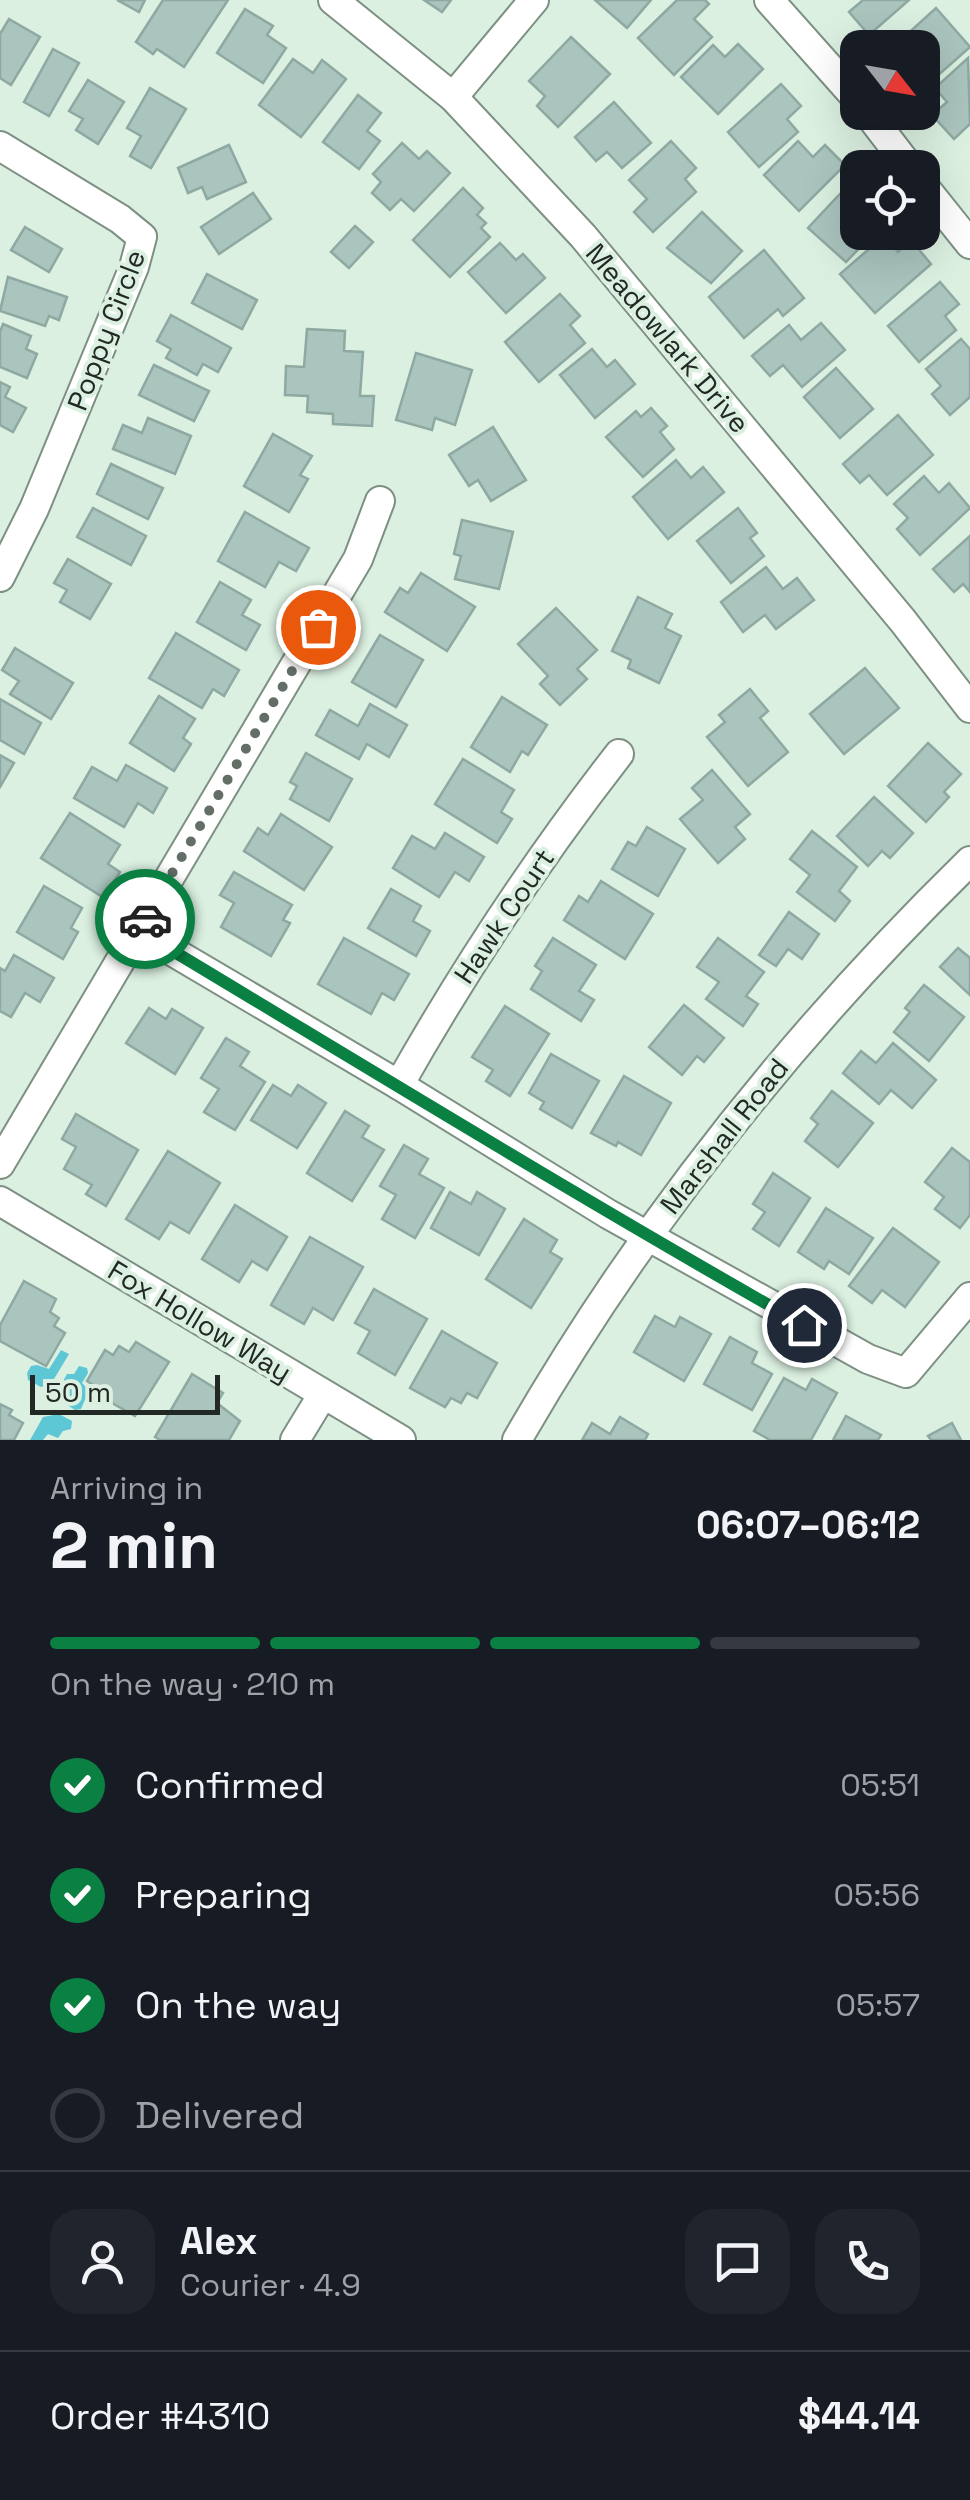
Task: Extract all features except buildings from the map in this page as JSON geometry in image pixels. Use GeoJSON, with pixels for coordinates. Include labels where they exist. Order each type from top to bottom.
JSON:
{"type":"FeatureCollection","features":[{"type":"Feature","properties":{"kind":"street","name":"Meadowlark Drive"},"geometry":{"type":"LineString","coordinates":[[332,0],[453,97],[584,236],[970,708]]}},
{"type":"Feature","properties":{"kind":"street"},"geometry":{"type":"LineString","coordinates":[[453,97],[534,0]]}},
{"type":"Feature","properties":{"kind":"street"},"geometry":{"type":"LineString","coordinates":[[769,0],[840,80]]}},
{"type":"Feature","properties":{"kind":"street"},"geometry":{"type":"LineString","coordinates":[[881,130],[896,150]]}},
{"type":"Feature","properties":{"kind":"street","name":"Poppy Circle"},"geometry":{"type":"LineString","coordinates":[[0,146],[120,218],[142,237],[134,268],[34,509],[0,577]]}},
{"type":"Feature","properties":{"kind":"street"},"geometry":{"type":"LineString","coordinates":[[940,206],[970,244]]}},
{"type":"Feature","properties":{"kind":"street"},"geometry":{"type":"LineString","coordinates":[[0,1164],[358,559],[380,501]]}},
{"type":"Feature","properties":{"kind":"street","name":"Hawk Court"},"geometry":{"type":"LineString","coordinates":[[399,1085],[466,972],[582,802],[620,754]]}},
{"type":"Feature","properties":{"kind":"street","name":"Marshall Road"},"geometry":{"type":"LineString","coordinates":[[517,1440],[646,1235],[786,1056],[911,919],[970,862]]}},
{"type":"Feature","properties":{"kind":"street"},"geometry":{"type":"LineString","coordinates":[[138,930],[646,1235],[868,1360],[906,1373],[970,1296]]}},
{"type":"Feature","properties":{"kind":"street","name":"Fox Hollow Way"},"geometry":{"type":"LineString","coordinates":[[0,1202],[401,1440]]}},
{"type":"Feature","properties":{"kind":"street"},"geometry":{"type":"LineString","coordinates":[[295,1440],[322,1394]]}},
{"type":"Feature","properties":{"kind":"water"},"geometry":{"type":"Polygon","coordinates":[[[61,1350],[69,1354],[51,1384],[41,1387],[28,1380],[31,1366],[49,1369],[61,1350]]]}},
{"type":"Feature","properties":{"kind":"water"},"geometry":{"type":"Polygon","coordinates":[[[79,1366],[87,1368],[82,1383],[89,1390],[81,1409],[75,1410],[58,1399],[57,1392],[67,1374],[74,1374],[79,1366]]]}},
{"type":"Feature","properties":{"kind":"water"},"geometry":{"type":"Polygon","coordinates":[[[59,1414],[72,1421],[71,1429],[58,1438],[48,1434],[43,1440],[30,1440],[43,1417],[59,1414]]]}},
{"type":"Feature","properties":{"kind":"way so far"},"geometry":{"type":"LineString","coordinates":[[145,919],[318,627]]}},
{"type":"Feature","properties":{"kind":"route"},"geometry":{"type":"LineString","coordinates":[[145,919],[138,930],[608,1214],[804,1325]]}}]}
